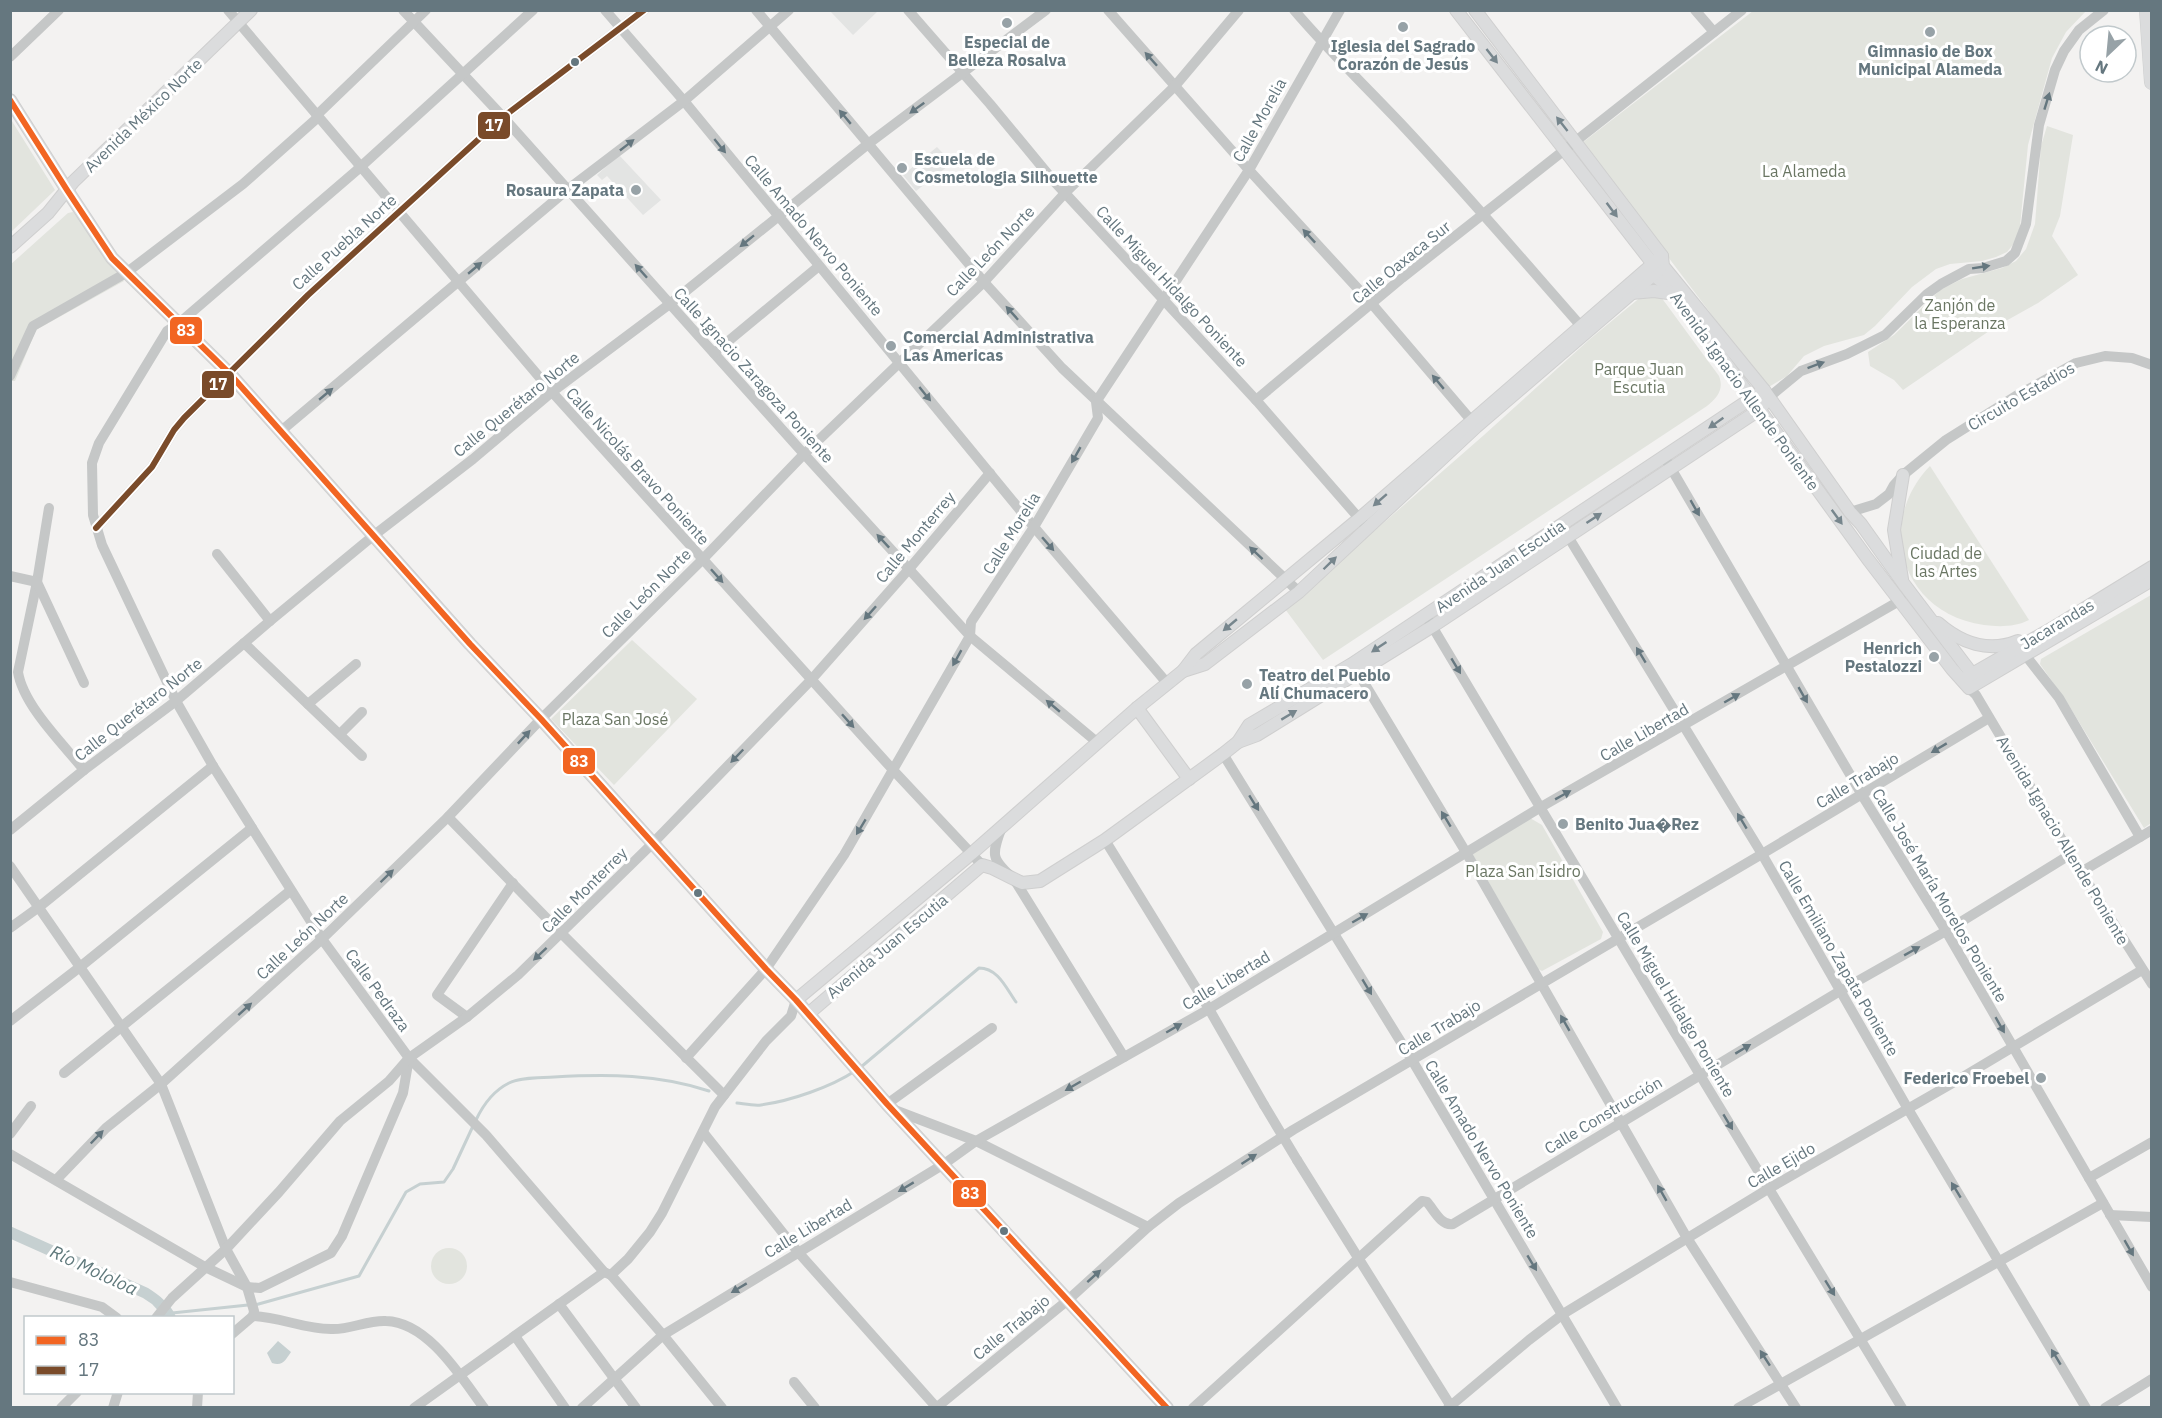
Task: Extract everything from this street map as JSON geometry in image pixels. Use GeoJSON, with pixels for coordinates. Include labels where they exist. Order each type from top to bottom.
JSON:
{"type":"FeatureCollection","features":[{"type":"Feature","properties":{"kind":"highway"},"geometry":{"type":"LineString","coordinates":[[2146,10],[2151,82]]}},
{"type":"Feature","properties":{"kind":"main road","name":"Avenida México Norte"},"geometry":{"type":"LineString","coordinates":[[10,247],[48,213],[67,190],[251,10]]}},
{"type":"Feature","properties":{"kind":"main road","name":"Avenida Ignacio Allende Poniente"},"geometry":{"type":"LineString","coordinates":[[1455,10],[1571,146]]}},
{"type":"Feature","properties":{"kind":"main road","name":"Avenida Ignacio Allende Poniente"},"geometry":{"type":"LineString","coordinates":[[1475,11],[1658,265],[1766,394],[1921,607],[1971,685]]}},
{"type":"Feature","properties":{"kind":"main road"},"geometry":{"type":"LineString","coordinates":[[10,100],[112,258],[229,373],[470,644],[796,1000],[889,1106],[1167,1407]]}},
{"type":"Feature","properties":{"kind":"main road","name":"Avenida Ignacio Allende Poniente"},"geometry":{"type":"LineString","coordinates":[[1658,265],[1676,294],[1867,558],[1971,685]]}},
{"type":"Feature","properties":{"kind":"main road","name":"Avenida Juan Escutia"},"geometry":{"type":"LineString","coordinates":[[1581,331],[1631,293],[1658,265]]}},
{"type":"Feature","properties":{"kind":"main road","name":"Avenida Juan Escutia"},"geometry":{"type":"LineString","coordinates":[[1183,671],[1205,664],[1299,592],[1363,523],[1658,265]]}},
{"type":"Feature","properties":{"kind":"main road"},"geometry":{"type":"LineString","coordinates":[[1631,293],[1654,291],[1676,294]]}},
{"type":"Feature","properties":{"kind":"main road"},"geometry":{"type":"LineString","coordinates":[[1736,408],[1740,383]]}},
{"type":"Feature","properties":{"kind":"main road","name":"Avenida Juan Escutia"},"geometry":{"type":"LineString","coordinates":[[1668,463],[1736,408],[1751,398],[1766,394]]}},
{"type":"Feature","properties":{"kind":"main road","name":"Avenida Juan Escutia"},"geometry":{"type":"LineString","coordinates":[[808,1014],[982,866],[989,867],[1022,884],[1040,881],[1105,840],[1223,754],[1238,742],[1249,725],[1355,669],[1668,463],[1760,410],[1766,394]]}},
{"type":"Feature","properties":{"kind":"main road"},"geometry":{"type":"LineString","coordinates":[[1903,475],[1894,530],[1903,583]]}},
{"type":"Feature","properties":{"kind":"main road","name":"Avenida Juan Escutia"},"geometry":{"type":"LineString","coordinates":[[796,1000],[971,854],[1137,708],[1183,671],[1196,654],[1285,580],[1363,523]]}},
{"type":"Feature","properties":{"kind":"main road","name":"Jacarandas"},"geometry":{"type":"LineString","coordinates":[[1971,685],[2056,626],[2151,567]]}},
{"type":"Feature","properties":{"kind":"main road","name":"Jacarandas"},"geometry":{"type":"LineString","coordinates":[[1971,685],[2026,656],[2151,580]]}},
{"type":"Feature","properties":{"kind":"main road"},"geometry":{"type":"LineString","coordinates":[[1921,607],[1947,630],[1985,646],[2005,647],[2056,626]]}},
{"type":"Feature","properties":{"kind":"main road"},"geometry":{"type":"LineString","coordinates":[[1137,708],[1189,779]]}},
{"type":"Feature","properties":{"kind":"street"},"geometry":{"type":"LineString","coordinates":[[10,57],[59,10]]}},
{"type":"Feature","properties":{"kind":"street","name":"Calle Nicolás Bravo Poniente"},"geometry":{"type":"LineString","coordinates":[[228,10],[552,392],[982,866]]}},
{"type":"Feature","properties":{"kind":"street","name":"Calle Ignacio Zaragoza Poniente"},"geometry":{"type":"LineString","coordinates":[[403,10],[503,117],[970,636],[1098,743]]}},
{"type":"Feature","properties":{"kind":"street"},"geometry":{"type":"LineString","coordinates":[[10,376],[33,326],[126,273],[243,184],[426,10]]}},
{"type":"Feature","properties":{"kind":"street","name":"Calle Pedraza"},"geometry":{"type":"LineString","coordinates":[[533,10],[464,75],[178,324],[167,331],[99,444],[92,463],[93,514],[107,555],[176,701],[213,766],[322,939],[409,1058],[471,1118],[663,1335],[722,1407]]}},
{"type":"Feature","properties":{"kind":"street","name":"Calle Amado Nervo Poniente"},"geometry":{"type":"LineString","coordinates":[[605,10],[684,101],[1034,527],[1167,683]]}},
{"type":"Feature","properties":{"kind":"street","name":"Calle Puebla Norte"},"geometry":{"type":"LineString","coordinates":[[96,528],[152,467],[174,430],[184,418],[308,295],[503,117],[644,10]]}},
{"type":"Feature","properties":{"kind":"street"},"geometry":{"type":"LineString","coordinates":[[756,10],[984,282],[1062,368],[1299,592]]}},
{"type":"Feature","properties":{"kind":"street"},"geometry":{"type":"LineString","coordinates":[[282,431],[567,190],[684,101],[789,10]]}},
{"type":"Feature","properties":{"kind":"street","name":"Calle Miguel Hidalgo Poniente"},"geometry":{"type":"LineString","coordinates":[[908,10],[1065,193],[1256,400],[1363,523]]}},
{"type":"Feature","properties":{"kind":"street","name":"Calle Querétaro Norte"},"geometry":{"type":"LineString","coordinates":[[10,830],[84,770],[176,701],[373,536],[473,459],[552,392],[671,303],[867,144],[1046,10]]}},
{"type":"Feature","properties":{"kind":"street"},"geometry":{"type":"LineString","coordinates":[[1108,10],[1249,170],[1372,304],[1474,424]]}},
{"type":"Feature","properties":{"kind":"street","name":"Calle León Norte"},"geometry":{"type":"LineString","coordinates":[[57,1179],[106,1128],[161,1084],[322,939],[448,817],[541,719],[702,560],[804,454],[984,282],[1065,193],[1175,86],[1239,10]]}},
{"type":"Feature","properties":{"kind":"street"},"geometry":{"type":"LineString","coordinates":[[1294,10],[1321,42],[1405,128],[1484,216],[1581,331]]}},
{"type":"Feature","properties":{"kind":"street","name":"Calle Morelia"},"geometry":{"type":"LineString","coordinates":[[690,1062],[766,969],[844,855],[970,636],[971,622],[1034,527],[1098,418],[1096,402],[1249,170],[1340,10]]}},
{"type":"Feature","properties":{"kind":"street"},"geometry":{"type":"LineString","coordinates":[[1695,10],[1714,32]]}},
{"type":"Feature","properties":{"kind":"street","name":"Calle Oaxaca Sur"},"geometry":{"type":"LineString","coordinates":[[1256,400],[1372,304],[1742,10]]}},
{"type":"Feature","properties":{"kind":"street"},"geometry":{"type":"LineString","coordinates":[[1766,394],[1802,370],[1847,354],[1885,335],[1927,294],[1941,284],[1969,269],[1983,268],[2006,261],[2015,253],[2026,224],[2039,126],[2055,70],[2064,51],[2079,30],[2104,10]]}},
{"type":"Feature","properties":{"kind":"street"},"geometry":{"type":"LineString","coordinates":[[1464,21],[1475,11]]}},
{"type":"Feature","properties":{"kind":"street"},"geometry":{"type":"LineString","coordinates":[[714,353],[819,266]]}},
{"type":"Feature","properties":{"kind":"street","name":"Circuito Estadios"},"geometry":{"type":"LineString","coordinates":[[1850,512],[1876,504],[1888,494],[1903,475],[1947,440],[2016,396],[2076,363],[2105,356],[2132,358],[2151,365]]}},
{"type":"Feature","properties":{"kind":"street","name":"Calle José María Morelos Poniente"},"geometry":{"type":"LineString","coordinates":[[1668,463],[1862,795],[1946,931],[2151,1287]]}},
{"type":"Feature","properties":{"kind":"street","name":"Calle Monterrey"},"geometry":{"type":"LineString","coordinates":[[157,1316],[172,1298],[226,1249],[340,1121],[388,1082],[409,1058],[467,1017],[518,975],[652,844],[811,680],[990,473]]}},
{"type":"Feature","properties":{"kind":"street"},"geometry":{"type":"LineString","coordinates":[[49,508],[37,582],[18,672],[20,685],[28,700],[84,770]]}},
{"type":"Feature","properties":{"kind":"street","name":"Calle Emiliano Zapata Poniente"},"geometry":{"type":"LineString","coordinates":[[1565,530],[1762,854],[1908,1109],[2086,1407]]}},
{"type":"Feature","properties":{"kind":"street"},"geometry":{"type":"LineString","coordinates":[[217,554],[270,621]]}},
{"type":"Feature","properties":{"kind":"street"},"geometry":{"type":"LineString","coordinates":[[10,576],[37,582]]}},
{"type":"Feature","properties":{"kind":"street"},"geometry":{"type":"LineString","coordinates":[[37,582],[84,683]]}},
{"type":"Feature","properties":{"kind":"street","name":"Calle Libertad"},"geometry":{"type":"LineString","coordinates":[[582,1407],[663,1335],[944,1164],[976,1141],[1209,1009],[1541,807],[1901,600]]}},
{"type":"Feature","properties":{"kind":"street","name":"Calle Miguel Hidalgo Poniente"},"geometry":{"type":"LineString","coordinates":[[1429,621],[1768,1189],[1902,1407]]}},
{"type":"Feature","properties":{"kind":"street"},"geometry":{"type":"LineString","coordinates":[[243,643],[362,756]]}},
{"type":"Feature","properties":{"kind":"street"},"geometry":{"type":"LineString","coordinates":[[2026,656],[2058,698],[2140,837]]}},
{"type":"Feature","properties":{"kind":"street"},"geometry":{"type":"LineString","coordinates":[[308,704],[356,664]]}},
{"type":"Feature","properties":{"kind":"street"},"geometry":{"type":"LineString","coordinates":[[1355,669],[1467,854],[1687,1238],[1796,1407]]}},
{"type":"Feature","properties":{"kind":"street","name":"Avenida Ignacio Allende Poniente"},"geometry":{"type":"LineString","coordinates":[[1971,685],[2070,854],[2151,984]]}},
{"type":"Feature","properties":{"kind":"street"},"geometry":{"type":"LineString","coordinates":[[340,734],[362,712]]}},
{"type":"Feature","properties":{"kind":"street","name":"Calle Trabajo"},"geometry":{"type":"LineString","coordinates":[[937,1407],[1068,1300],[1148,1227],[1179,1203],[1293,1130],[1862,795],[1989,717]]}},
{"type":"Feature","properties":{"kind":"street","name":"Calle Amado Nervo Poniente"},"geometry":{"type":"LineString","coordinates":[[1223,754],[1412,1060],[1617,1407]]}},
{"type":"Feature","properties":{"kind":"street"},"geometry":{"type":"LineString","coordinates":[[10,928],[213,766]]}},
{"type":"Feature","properties":{"kind":"street"},"geometry":{"type":"LineString","coordinates":[[448,817],[724,1095]]}},
{"type":"Feature","properties":{"kind":"street"},"geometry":{"type":"LineString","coordinates":[[1002,827],[996,842],[995,856],[999,866],[1014,879],[1124,1057]]}},
{"type":"Feature","properties":{"kind":"street"},"geometry":{"type":"LineString","coordinates":[[10,1021],[80,968],[252,828]]}},
{"type":"Feature","properties":{"kind":"street"},"geometry":{"type":"LineString","coordinates":[[2081,872],[2151,831]]}},
{"type":"Feature","properties":{"kind":"street"},"geometry":{"type":"LineString","coordinates":[[1105,840],[1209,1009],[1297,1160],[1450,1407]]}},
{"type":"Feature","properties":{"kind":"street","name":"Calle Construcción"},"geometry":{"type":"LineString","coordinates":[[1193,1407],[1422,1202],[1427,1202],[1444,1223],[1449,1225],[1840,991],[1946,931],[2070,854]]}},
{"type":"Feature","properties":{"kind":"street"},"geometry":{"type":"LineString","coordinates":[[10,866],[161,1084],[226,1249],[249,1292],[254,1314]]}},
{"type":"Feature","properties":{"kind":"street"},"geometry":{"type":"LineString","coordinates":[[467,1017],[437,995],[513,883]]}},
{"type":"Feature","properties":{"kind":"street"},"geometry":{"type":"LineString","coordinates":[[64,1073],[290,891]]}},
{"type":"Feature","properties":{"kind":"street","name":"Calle Ejido"},"geometry":{"type":"LineString","coordinates":[[1450,1407],[1563,1314],[1768,1189],[2142,970]]}},
{"type":"Feature","properties":{"kind":"street"},"geometry":{"type":"LineString","coordinates":[[414,1407],[559,1304],[628,1259],[662,1213],[715,1107],[766,1041],[791,1016],[796,1000]]}},
{"type":"Feature","properties":{"kind":"street"},"geometry":{"type":"LineString","coordinates":[[791,1016],[808,1014]]}},
{"type":"Feature","properties":{"kind":"street"},"geometry":{"type":"LineString","coordinates":[[889,1106],[992,1028]]}},
{"type":"Feature","properties":{"kind":"street"},"geometry":{"type":"LineString","coordinates":[[10,1154],[57,1179],[249,1292],[331,1253],[342,1236],[403,1093],[409,1058]]}},
{"type":"Feature","properties":{"kind":"street"},"geometry":{"type":"LineString","coordinates":[[10,1134],[31,1106]]}},
{"type":"Feature","properties":{"kind":"street"},"geometry":{"type":"LineString","coordinates":[[889,1106],[976,1141],[1148,1227]]}},
{"type":"Feature","properties":{"kind":"street"},"geometry":{"type":"LineString","coordinates":[[704,1132],[798,1252],[937,1407]]}},
{"type":"Feature","properties":{"kind":"street"},"geometry":{"type":"LineString","coordinates":[[2089,1178],[2151,1142]]}},
{"type":"Feature","properties":{"kind":"street"},"geometry":{"type":"LineString","coordinates":[[1738,1407],[2103,1203]]}},
{"type":"Feature","properties":{"kind":"street"},"geometry":{"type":"LineString","coordinates":[[2110,1215],[2151,1217]]}},
{"type":"Feature","properties":{"kind":"street"},"geometry":{"type":"LineString","coordinates":[[10,1282],[102,1307],[116,1316]]}},
{"type":"Feature","properties":{"kind":"street"},"geometry":{"type":"LineString","coordinates":[[559,1304],[636,1407]]}},
{"type":"Feature","properties":{"kind":"street"},"geometry":{"type":"LineString","coordinates":[[234,1332],[254,1314]]}},
{"type":"Feature","properties":{"kind":"street"},"geometry":{"type":"LineString","coordinates":[[254,1314],[314,1328],[330,1329],[384,1321],[397,1322],[414,1330],[435,1346],[484,1407]]}},
{"type":"Feature","properties":{"kind":"street"},"geometry":{"type":"LineString","coordinates":[[514,1336],[565,1407]]}},
{"type":"Feature","properties":{"kind":"street"},"geometry":{"type":"LineString","coordinates":[[2105,1407],[2151,1379]]}},
{"type":"Feature","properties":{"kind":"street"},"geometry":{"type":"LineString","coordinates":[[794,1382],[814,1407]]}},
{"type":"Feature","properties":{"kind":"street"},"geometry":{"type":"LineString","coordinates":[[61,1407],[75,1394]]}},
{"type":"Feature","properties":{"kind":"shaded area"},"geometry":{"type":"Polygon","coordinates":[[[830,11],[878,11],[853,35],[830,11]]]}},
{"type":"Feature","properties":{"kind":"shaded area"},"geometry":{"type":"Polygon","coordinates":[[[937,147],[952,163],[916,191],[903,175],[937,147]]]}},
{"type":"Feature","properties":{"kind":"shaded area","name":"Rosaura Zapata"},"geometry":{"type":"Polygon","coordinates":[[[619,155],[661,200],[643,215],[607,176],[602,180],[597,175],[619,155]]]}},
{"type":"Feature","properties":{"kind":"green space","name":"La Alameda"},"geometry":{"type":"Polygon","coordinates":[[[1753,11],[2086,11],[2066,32],[2052,58],[2028,145],[2020,226],[2016,241],[2007,252],[1982,261],[1950,264],[1936,269],[1912,287],[1864,335],[1824,346],[1804,356],[1787,376],[1767,388],[1582,143],[1753,11]]]}},
{"type":"Feature","properties":{"kind":"green space"},"geometry":{"type":"Polygon","coordinates":[[[10,118],[55,190],[11,232],[10,232],[10,118]]]}},
{"type":"Feature","properties":{"kind":"green space","name":"Zanjón de la Esperanza"},"geometry":{"type":"Polygon","coordinates":[[[2047,126],[2073,135],[2060,216],[2052,236],[2078,275],[2038,303],[1995,327],[1903,390],[1894,380],[1870,366],[1868,352],[1894,335],[1940,290],[1962,279],[2002,268],[2016,261],[2026,249],[2035,224],[2041,146],[2047,126]]]}},
{"type":"Feature","properties":{"kind":"green space"},"geometry":{"type":"Polygon","coordinates":[[[73,212],[124,281],[36,330],[15,381],[10,381],[10,265],[68,213],[73,212]]]}},
{"type":"Feature","properties":{"kind":"green space","name":"Parque Juan Escutia"},"geometry":{"type":"Polygon","coordinates":[[[1642,296],[1661,297],[1719,376],[1720,389],[1714,399],[1707,406],[1323,660],[1285,609],[1590,339],[1642,296]]]}},
{"type":"Feature","properties":{"kind":"green space","name":"Ciudad de las Artes"},"geometry":{"type":"Polygon","coordinates":[[[1930,466],[2029,620],[2013,625],[1995,626],[1956,617],[1933,604],[1916,585],[1905,563],[1901,539],[1903,514],[1913,489],[1930,466]]]}},
{"type":"Feature","properties":{"kind":"green space"},"geometry":{"type":"Polygon","coordinates":[[[2151,595],[2151,823],[2144,828],[2068,704],[2040,664],[2041,659],[2151,595]]]}},
{"type":"Feature","properties":{"kind":"green space","name":"Plaza San José"},"geometry":{"type":"Polygon","coordinates":[[[632,640],[697,699],[614,785],[551,719],[632,640]]]}},
{"type":"Feature","properties":{"kind":"green space","name":"Plaza San Isidro"},"geometry":{"type":"Polygon","coordinates":[[[1530,818],[1542,825],[1603,932],[1601,939],[1542,971],[1538,969],[1472,853],[1530,818]]]}},
{"type":"Feature","properties":{"kind":"green space"},"geometry":{"type":"Polygon","coordinates":[[[449,1248],[462,1253],[467,1266],[462,1279],[449,1284],[436,1279],[431,1266],[436,1253],[449,1248]]]}},
{"type":"Feature","properties":{"kind":"water","name":"Río Mololoa"},"geometry":{"type":"Polygon","coordinates":[[[10,1226],[148,1288],[168,1304],[176,1316],[163,1316],[143,1298],[11,1239],[10,1226]]]}},
{"type":"Feature","properties":{"kind":"water"},"geometry":{"type":"Polygon","coordinates":[[[278,1341],[291,1352],[284,1362],[276,1364],[272,1363],[267,1353],[278,1341]]]}},
{"type":"Feature","properties":{"kind":"waterway"},"geometry":{"type":"LineString","coordinates":[[861,1067],[979,968],[996,975],[1016,1002]]}},
{"type":"Feature","properties":{"kind":"waterway"},"geometry":{"type":"LineString","coordinates":[[737,1103],[758,1105],[785,1100],[822,1088],[855,1071]]}},
{"type":"Feature","properties":{"kind":"waterway"},"geometry":{"type":"LineString","coordinates":[[476,1120],[493,1094],[509,1083],[525,1079],[632,1076],[671,1081],[709,1091]]}},
{"type":"Feature","properties":{"kind":"waterway"},"geometry":{"type":"LineString","coordinates":[[255,1305],[359,1276],[406,1192],[420,1184],[444,1182],[453,1169],[473,1126]]}},
{"type":"Feature","properties":{"kind":"waterway"},"geometry":{"type":"LineString","coordinates":[[172,1313],[248,1305]]}},
{"type":"Feature","properties":{"kind":"transit line","name":"17"},"geometry":{"type":"LineString","coordinates":[[96,528],[152,467],[174,430],[184,418],[308,295],[503,117],[644,10]]}},
{"type":"Feature","properties":{"kind":"transit line","name":"83"},"geometry":{"type":"LineString","coordinates":[[10,100],[112,258],[229,373],[470,644],[796,1000],[887,1104],[1167,1408]]}},
{"type":"Feature","properties":{"kind":"place","name":"Especial de Belleza Rosalva"},"geometry":{"type":"Point","coordinates":[1007,23]}},
{"type":"Feature","properties":{"kind":"place","name":"Iglesia del Sagrado Corazón de Jesús"},"geometry":{"type":"Point","coordinates":[1403,27]}},
{"type":"Feature","properties":{"kind":"place","name":"Gimnasio de Box Municipal Alameda"},"geometry":{"type":"Point","coordinates":[1930,32]}},
{"type":"Feature","properties":{"kind":"place","name":"Escuela de Cosmetologia Silhouette"},"geometry":{"type":"Point","coordinates":[902,168]}},
{"type":"Feature","properties":{"kind":"place","name":"Rosaura Zapata"},"geometry":{"type":"Point","coordinates":[636,190]}},
{"type":"Feature","properties":{"kind":"place","name":"Comercial Administrativa Las Americas"},"geometry":{"type":"Point","coordinates":[891,346]}},
{"type":"Feature","properties":{"kind":"place","name":"Henrich Pestalozzi"},"geometry":{"type":"Point","coordinates":[1934,657]}},
{"type":"Feature","properties":{"kind":"place","name":"Teatro del Pueblo Alí Chumacero"},"geometry":{"type":"Point","coordinates":[1247,684]}},
{"type":"Feature","properties":{"kind":"place","name":"Benito Jua�Rez"},"geometry":{"type":"Point","coordinates":[1563,824]}},
{"type":"Feature","properties":{"kind":"place","name":"Federico Froebel"},"geometry":{"type":"Point","coordinates":[2041,1078]}}]}
